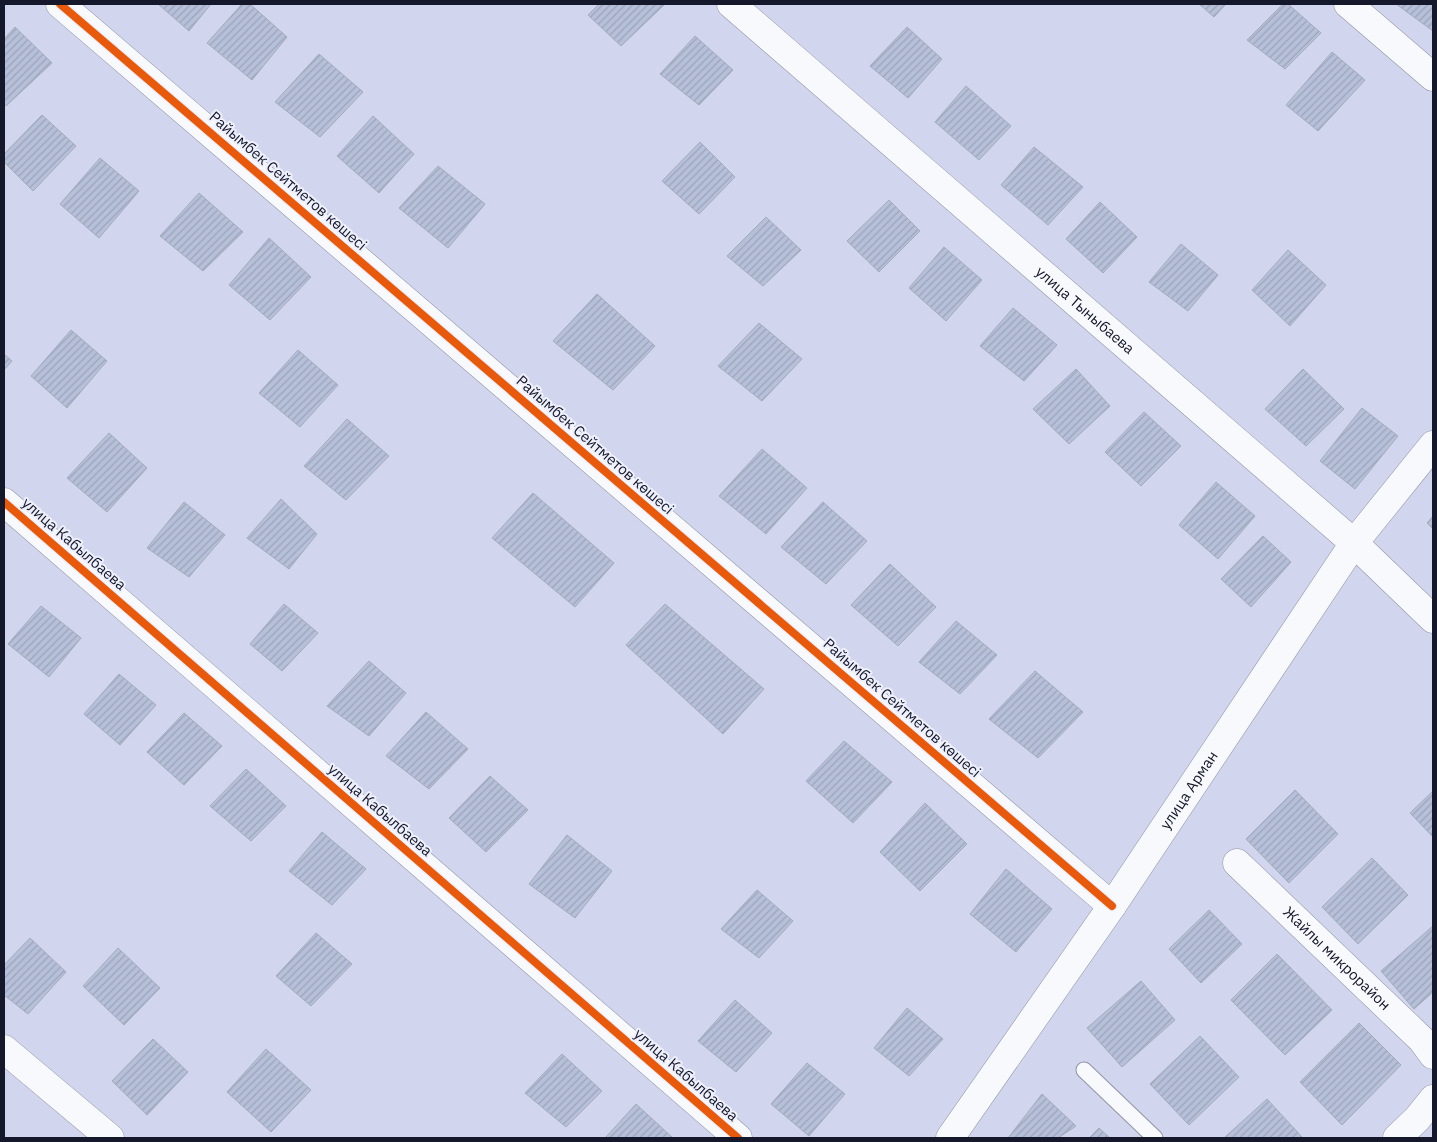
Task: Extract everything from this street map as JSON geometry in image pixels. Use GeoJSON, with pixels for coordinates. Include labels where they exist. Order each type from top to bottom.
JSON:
{"type":"FeatureCollection","features":[{"type":"Feature","properties":{"kind":"street","name":"Райымбек Сейтметов көшесі"},"geometry":{"type":"LineString","coordinates":[[60,4],[1112,906]]}},
{"type":"Feature","properties":{"kind":"street","name":"улица Тыныбаева"},"geometry":{"type":"LineString","coordinates":[[731,4],[1354,543],[1433,619]]}},
{"type":"Feature","properties":{"kind":"street"},"geometry":{"type":"LineString","coordinates":[[1348,4],[1433,77]]}},
{"type":"Feature","properties":{"kind":"street","name":"улица Арман"},"geometry":{"type":"LineString","coordinates":[[950,1138],[1112,906],[1354,543],[1433,445]]}},
{"type":"Feature","properties":{"kind":"street","name":"улица Кабылбаева"},"geometry":{"type":"LineString","coordinates":[[4,502],[738,1138]]}},
{"type":"Feature","properties":{"kind":"street","name":"Жайлы микрорайон"},"geometry":{"type":"LineString","coordinates":[[1237,863],[1422,1040],[1433,1055]]}},
{"type":"Feature","properties":{"kind":"street"},"geometry":{"type":"LineString","coordinates":[[4,1049],[110,1138]]}},
{"type":"Feature","properties":{"kind":"street"},"geometry":{"type":"LineString","coordinates":[[1397,1138],[1428,1118]]}},
{"type":"Feature","properties":{"kind":"lane"},"geometry":{"type":"LineString","coordinates":[[1084,1070],[1155,1138]]}},
{"type":"Feature","properties":{"kind":"building"},"geometry":{"type":"Polygon","coordinates":[[[158,4],[211,4],[189,31],[158,4]]]}},
{"type":"Feature","properties":{"kind":"building"},"geometry":{"type":"Polygon","coordinates":[[[242,4],[250,4],[287,37],[252,80],[207,43],[242,4]]]}},
{"type":"Feature","properties":{"kind":"building"},"geometry":{"type":"Polygon","coordinates":[[[599,4],[664,5],[621,46],[588,15],[599,4]]]}},
{"type":"Feature","properties":{"kind":"building"},"geometry":{"type":"Polygon","coordinates":[[[1199,4],[1226,4],[1214,17],[1199,4]]]}},
{"type":"Feature","properties":{"kind":"building"},"geometry":{"type":"Polygon","coordinates":[[[1283,4],[1288,4],[1321,33],[1285,69],[1247,40],[1283,4]]]}},
{"type":"Feature","properties":{"kind":"building"},"geometry":{"type":"Polygon","coordinates":[[[1396,4],[1433,4],[1433,31],[1396,4]]]}},
{"type":"Feature","properties":{"kind":"building"},"geometry":{"type":"Polygon","coordinates":[[[15,27],[52,63],[6,106],[4,104],[4,39],[15,27]]]}},
{"type":"Feature","properties":{"kind":"building"},"geometry":{"type":"Polygon","coordinates":[[[907,27],[942,59],[908,98],[870,66],[907,27]]]}},
{"type":"Feature","properties":{"kind":"building"},"geometry":{"type":"Polygon","coordinates":[[[695,36],[733,70],[699,105],[660,74],[695,36]]]}},
{"type":"Feature","properties":{"kind":"building"},"geometry":{"type":"Polygon","coordinates":[[[1332,52],[1365,80],[1318,131],[1286,105],[1332,52]]]}},
{"type":"Feature","properties":{"kind":"building"},"geometry":{"type":"Polygon","coordinates":[[[319,54],[363,92],[320,137],[275,102],[319,54]]]}},
{"type":"Feature","properties":{"kind":"building"},"geometry":{"type":"Polygon","coordinates":[[[966,86],[1011,126],[979,160],[935,122],[966,86]]]}},
{"type":"Feature","properties":{"kind":"building"},"geometry":{"type":"Polygon","coordinates":[[[42,115],[76,146],[33,191],[4,162],[4,154],[42,115]]]}},
{"type":"Feature","properties":{"kind":"building"},"geometry":{"type":"Polygon","coordinates":[[[373,116],[414,154],[379,193],[337,156],[373,116]]]}},
{"type":"Feature","properties":{"kind":"building"},"geometry":{"type":"Polygon","coordinates":[[[700,142],[735,177],[699,214],[662,181],[700,142]]]}},
{"type":"Feature","properties":{"kind":"building"},"geometry":{"type":"Polygon","coordinates":[[[1034,147],[1083,187],[1048,225],[1001,185],[1034,147]]]}},
{"type":"Feature","properties":{"kind":"building"},"geometry":{"type":"Polygon","coordinates":[[[100,158],[139,191],[99,238],[60,204],[100,158]]]}},
{"type":"Feature","properties":{"kind":"building"},"geometry":{"type":"Polygon","coordinates":[[[438,166],[485,204],[448,248],[399,208],[438,166]]]}},
{"type":"Feature","properties":{"kind":"building"},"geometry":{"type":"Polygon","coordinates":[[[199,193],[243,232],[203,271],[160,236],[199,193]]]}},
{"type":"Feature","properties":{"kind":"building"},"geometry":{"type":"Polygon","coordinates":[[[889,200],[920,231],[879,272],[847,241],[889,200]]]}},
{"type":"Feature","properties":{"kind":"building"},"geometry":{"type":"Polygon","coordinates":[[[1100,202],[1137,237],[1103,273],[1066,239],[1100,202]]]}},
{"type":"Feature","properties":{"kind":"building"},"geometry":{"type":"Polygon","coordinates":[[[766,217],[801,250],[763,286],[727,256],[766,217]]]}},
{"type":"Feature","properties":{"kind":"building"},"geometry":{"type":"Polygon","coordinates":[[[269,238],[311,277],[270,320],[229,285],[269,238]]]}},
{"type":"Feature","properties":{"kind":"building"},"geometry":{"type":"Polygon","coordinates":[[[1181,244],[1218,275],[1188,311],[1149,282],[1181,244]]]}},
{"type":"Feature","properties":{"kind":"building"},"geometry":{"type":"Polygon","coordinates":[[[944,247],[982,280],[946,321],[909,288],[944,247]]]}},
{"type":"Feature","properties":{"kind":"building"},"geometry":{"type":"Polygon","coordinates":[[[1288,250],[1326,285],[1290,326],[1252,290],[1288,250]]]}},
{"type":"Feature","properties":{"kind":"building"},"geometry":{"type":"Polygon","coordinates":[[[597,294],[655,346],[613,390],[553,341],[597,294]]]}},
{"type":"Feature","properties":{"kind":"building"},"geometry":{"type":"Polygon","coordinates":[[[1013,308],[1057,345],[1024,381],[980,346],[1013,308]]]}},
{"type":"Feature","properties":{"kind":"building"},"geometry":{"type":"Polygon","coordinates":[[[759,323],[802,359],[762,401],[718,366],[759,323]]]}},
{"type":"Feature","properties":{"kind":"building"},"geometry":{"type":"Polygon","coordinates":[[[71,330],[107,361],[67,408],[31,376],[71,330]]]}},
{"type":"Feature","properties":{"kind":"building"},"geometry":{"type":"Polygon","coordinates":[[[298,350],[338,385],[300,427],[259,393],[298,350]]]}},
{"type":"Feature","properties":{"kind":"building"},"geometry":{"type":"Polygon","coordinates":[[[4,354],[12,361],[4,370],[4,354]]]}},
{"type":"Feature","properties":{"kind":"building"},"geometry":{"type":"Polygon","coordinates":[[[1076,369],[1110,406],[1069,444],[1033,409],[1076,369]]]}},
{"type":"Feature","properties":{"kind":"building"},"geometry":{"type":"Polygon","coordinates":[[[1303,369],[1344,409],[1306,446],[1265,409],[1303,369]]]}},
{"type":"Feature","properties":{"kind":"building"},"geometry":{"type":"Polygon","coordinates":[[[1362,408],[1398,436],[1355,489],[1320,461],[1362,408]]]}},
{"type":"Feature","properties":{"kind":"building"},"geometry":{"type":"Polygon","coordinates":[[[1144,412],[1181,446],[1141,486],[1105,452],[1144,412]]]}},
{"type":"Feature","properties":{"kind":"building"},"geometry":{"type":"Polygon","coordinates":[[[347,419],[389,456],[346,500],[304,466],[347,419]]]}},
{"type":"Feature","properties":{"kind":"building"},"geometry":{"type":"Polygon","coordinates":[[[109,433],[147,468],[107,512],[67,478],[109,433]]]}},
{"type":"Feature","properties":{"kind":"building"},"geometry":{"type":"Polygon","coordinates":[[[762,449],[807,488],[766,534],[719,496],[762,449]]]}},
{"type":"Feature","properties":{"kind":"building"},"geometry":{"type":"Polygon","coordinates":[[[1216,482],[1255,516],[1218,559],[1179,525],[1216,482]]]}},
{"type":"Feature","properties":{"kind":"building"},"geometry":{"type":"Polygon","coordinates":[[[533,493],[614,563],[575,607],[492,538],[533,493]]]}},
{"type":"Feature","properties":{"kind":"building"},"geometry":{"type":"Polygon","coordinates":[[[281,499],[317,534],[289,569],[247,538],[281,499]]]}},
{"type":"Feature","properties":{"kind":"building"},"geometry":{"type":"Polygon","coordinates":[[[184,502],[225,535],[189,577],[147,548],[184,502]]]}},
{"type":"Feature","properties":{"kind":"building"},"geometry":{"type":"Polygon","coordinates":[[[823,502],[867,541],[826,584],[781,547],[823,502]]]}},
{"type":"Feature","properties":{"kind":"building"},"geometry":{"type":"Polygon","coordinates":[[[1433,516],[1433,529],[1427,523],[1433,516]]]}},
{"type":"Feature","properties":{"kind":"building"},"geometry":{"type":"Polygon","coordinates":[[[1263,536],[1291,562],[1251,607],[1221,579],[1263,536]]]}},
{"type":"Feature","properties":{"kind":"building"},"geometry":{"type":"Polygon","coordinates":[[[890,564],[936,607],[898,646],[851,605],[890,564]]]}},
{"type":"Feature","properties":{"kind":"building"},"geometry":{"type":"Polygon","coordinates":[[[284,604],[318,633],[282,671],[250,644],[284,604]]]}},
{"type":"Feature","properties":{"kind":"building"},"geometry":{"type":"Polygon","coordinates":[[[665,604],[764,689],[723,734],[626,645],[665,604]]]}},
{"type":"Feature","properties":{"kind":"building"},"geometry":{"type":"Polygon","coordinates":[[[41,606],[81,638],[49,677],[8,644],[41,606]]]}},
{"type":"Feature","properties":{"kind":"building"},"geometry":{"type":"Polygon","coordinates":[[[956,621],[997,655],[960,694],[919,662],[956,621]]]}},
{"type":"Feature","properties":{"kind":"building"},"geometry":{"type":"Polygon","coordinates":[[[369,661],[406,693],[369,736],[327,706],[369,661]]]}},
{"type":"Feature","properties":{"kind":"building"},"geometry":{"type":"Polygon","coordinates":[[[1035,671],[1083,712],[1038,758],[989,719],[1035,671]]]}},
{"type":"Feature","properties":{"kind":"building"},"geometry":{"type":"Polygon","coordinates":[[[119,674],[156,705],[120,745],[84,714],[119,674]]]}},
{"type":"Feature","properties":{"kind":"building"},"geometry":{"type":"Polygon","coordinates":[[[426,712],[468,749],[429,789],[386,756],[426,712]]]}},
{"type":"Feature","properties":{"kind":"building"},"geometry":{"type":"Polygon","coordinates":[[[184,713],[222,746],[184,785],[147,752],[184,713]]]}},
{"type":"Feature","properties":{"kind":"building"},"geometry":{"type":"Polygon","coordinates":[[[844,741],[892,782],[853,823],[806,781],[844,741]]]}},
{"type":"Feature","properties":{"kind":"building"},"geometry":{"type":"Polygon","coordinates":[[[246,769],[286,806],[251,841],[210,806],[246,769]]]}},
{"type":"Feature","properties":{"kind":"building"},"geometry":{"type":"Polygon","coordinates":[[[490,776],[528,810],[486,852],[449,818],[490,776]]]}},
{"type":"Feature","properties":{"kind":"building"},"geometry":{"type":"Polygon","coordinates":[[[1295,790],[1338,834],[1289,883],[1246,839],[1295,790]]]}},
{"type":"Feature","properties":{"kind":"building"},"geometry":{"type":"Polygon","coordinates":[[[1433,791],[1433,837],[1410,813],[1433,791]]]}},
{"type":"Feature","properties":{"kind":"building"},"geometry":{"type":"Polygon","coordinates":[[[925,803],[967,844],[920,891],[880,852],[925,803]]]}},
{"type":"Feature","properties":{"kind":"building"},"geometry":{"type":"Polygon","coordinates":[[[322,832],[366,869],[332,905],[289,871],[322,832]]]}},
{"type":"Feature","properties":{"kind":"building"},"geometry":{"type":"Polygon","coordinates":[[[567,835],[612,871],[575,918],[529,884],[567,835]]]}},
{"type":"Feature","properties":{"kind":"building"},"geometry":{"type":"Polygon","coordinates":[[[1372,858],[1408,895],[1358,944],[1322,907],[1372,858]]]}},
{"type":"Feature","properties":{"kind":"building"},"geometry":{"type":"Polygon","coordinates":[[[1006,869],[1052,909],[1016,952],[970,914],[1006,869]]]}},
{"type":"Feature","properties":{"kind":"building"},"geometry":{"type":"Polygon","coordinates":[[[757,890],[793,921],[759,958],[721,929],[757,890]]]}},
{"type":"Feature","properties":{"kind":"building"},"geometry":{"type":"Polygon","coordinates":[[[1209,910],[1242,944],[1201,983],[1169,949],[1209,910]]]}},
{"type":"Feature","properties":{"kind":"building"},"geometry":{"type":"Polygon","coordinates":[[[1433,926],[1433,992],[1414,1009],[1381,971],[1433,926]]]}},
{"type":"Feature","properties":{"kind":"building"},"geometry":{"type":"Polygon","coordinates":[[[316,933],[352,964],[311,1006],[276,976],[316,933]]]}},
{"type":"Feature","properties":{"kind":"building"},"geometry":{"type":"Polygon","coordinates":[[[30,938],[66,972],[28,1014],[4,995],[4,965],[30,938]]]}},
{"type":"Feature","properties":{"kind":"building"},"geometry":{"type":"Polygon","coordinates":[[[118,948],[160,988],[124,1025],[83,986],[118,948]]]}},
{"type":"Feature","properties":{"kind":"building"},"geometry":{"type":"Polygon","coordinates":[[[1277,954],[1332,1010],[1285,1055],[1231,1000],[1277,954]]]}},
{"type":"Feature","properties":{"kind":"building"},"geometry":{"type":"Polygon","coordinates":[[[1141,981],[1175,1020],[1122,1067],[1087,1028],[1141,981]]]}},
{"type":"Feature","properties":{"kind":"building"},"geometry":{"type":"Polygon","coordinates":[[[735,1000],[772,1033],[736,1072],[698,1041],[735,1000]]]}},
{"type":"Feature","properties":{"kind":"building"},"geometry":{"type":"Polygon","coordinates":[[[907,1008],[943,1039],[909,1076],[874,1048],[907,1008]]]}},
{"type":"Feature","properties":{"kind":"building"},"geometry":{"type":"Polygon","coordinates":[[[1359,1023],[1401,1065],[1342,1125],[1300,1082],[1359,1023]]]}},
{"type":"Feature","properties":{"kind":"building"},"geometry":{"type":"Polygon","coordinates":[[[1200,1036],[1239,1077],[1189,1125],[1150,1084],[1200,1036]]]}},
{"type":"Feature","properties":{"kind":"building"},"geometry":{"type":"Polygon","coordinates":[[[153,1039],[188,1072],[147,1115],[112,1081],[153,1039]]]}},
{"type":"Feature","properties":{"kind":"building"},"geometry":{"type":"Polygon","coordinates":[[[266,1049],[311,1090],[271,1132],[227,1092],[266,1049]]]}},
{"type":"Feature","properties":{"kind":"building"},"geometry":{"type":"Polygon","coordinates":[[[562,1054],[602,1091],[566,1127],[525,1093],[562,1054]]]}},
{"type":"Feature","properties":{"kind":"building"},"geometry":{"type":"Polygon","coordinates":[[[807,1063],[845,1094],[809,1136],[771,1104],[807,1063]]]}},
{"type":"Feature","properties":{"kind":"building"},"geometry":{"type":"Polygon","coordinates":[[[1042,1094],[1076,1126],[1058,1138],[1008,1138],[1042,1094]]]}},
{"type":"Feature","properties":{"kind":"building"},"geometry":{"type":"Polygon","coordinates":[[[1267,1099],[1303,1138],[1224,1138],[1267,1099]]]}},
{"type":"Feature","properties":{"kind":"building"},"geometry":{"type":"Polygon","coordinates":[[[636,1104],[673,1138],[605,1138],[636,1104]]]}},
{"type":"Feature","properties":{"kind":"building"},"geometry":{"type":"Polygon","coordinates":[[[1099,1128],[1110,1138],[1089,1138],[1099,1128]]]}},
{"type":"Feature","properties":{"kind":"cycle path"},"geometry":{"type":"LineString","coordinates":[[60,4],[1112,906]]}},
{"type":"Feature","properties":{"kind":"cycle path"},"geometry":{"type":"LineString","coordinates":[[4,502],[738,1138]]}}]}
